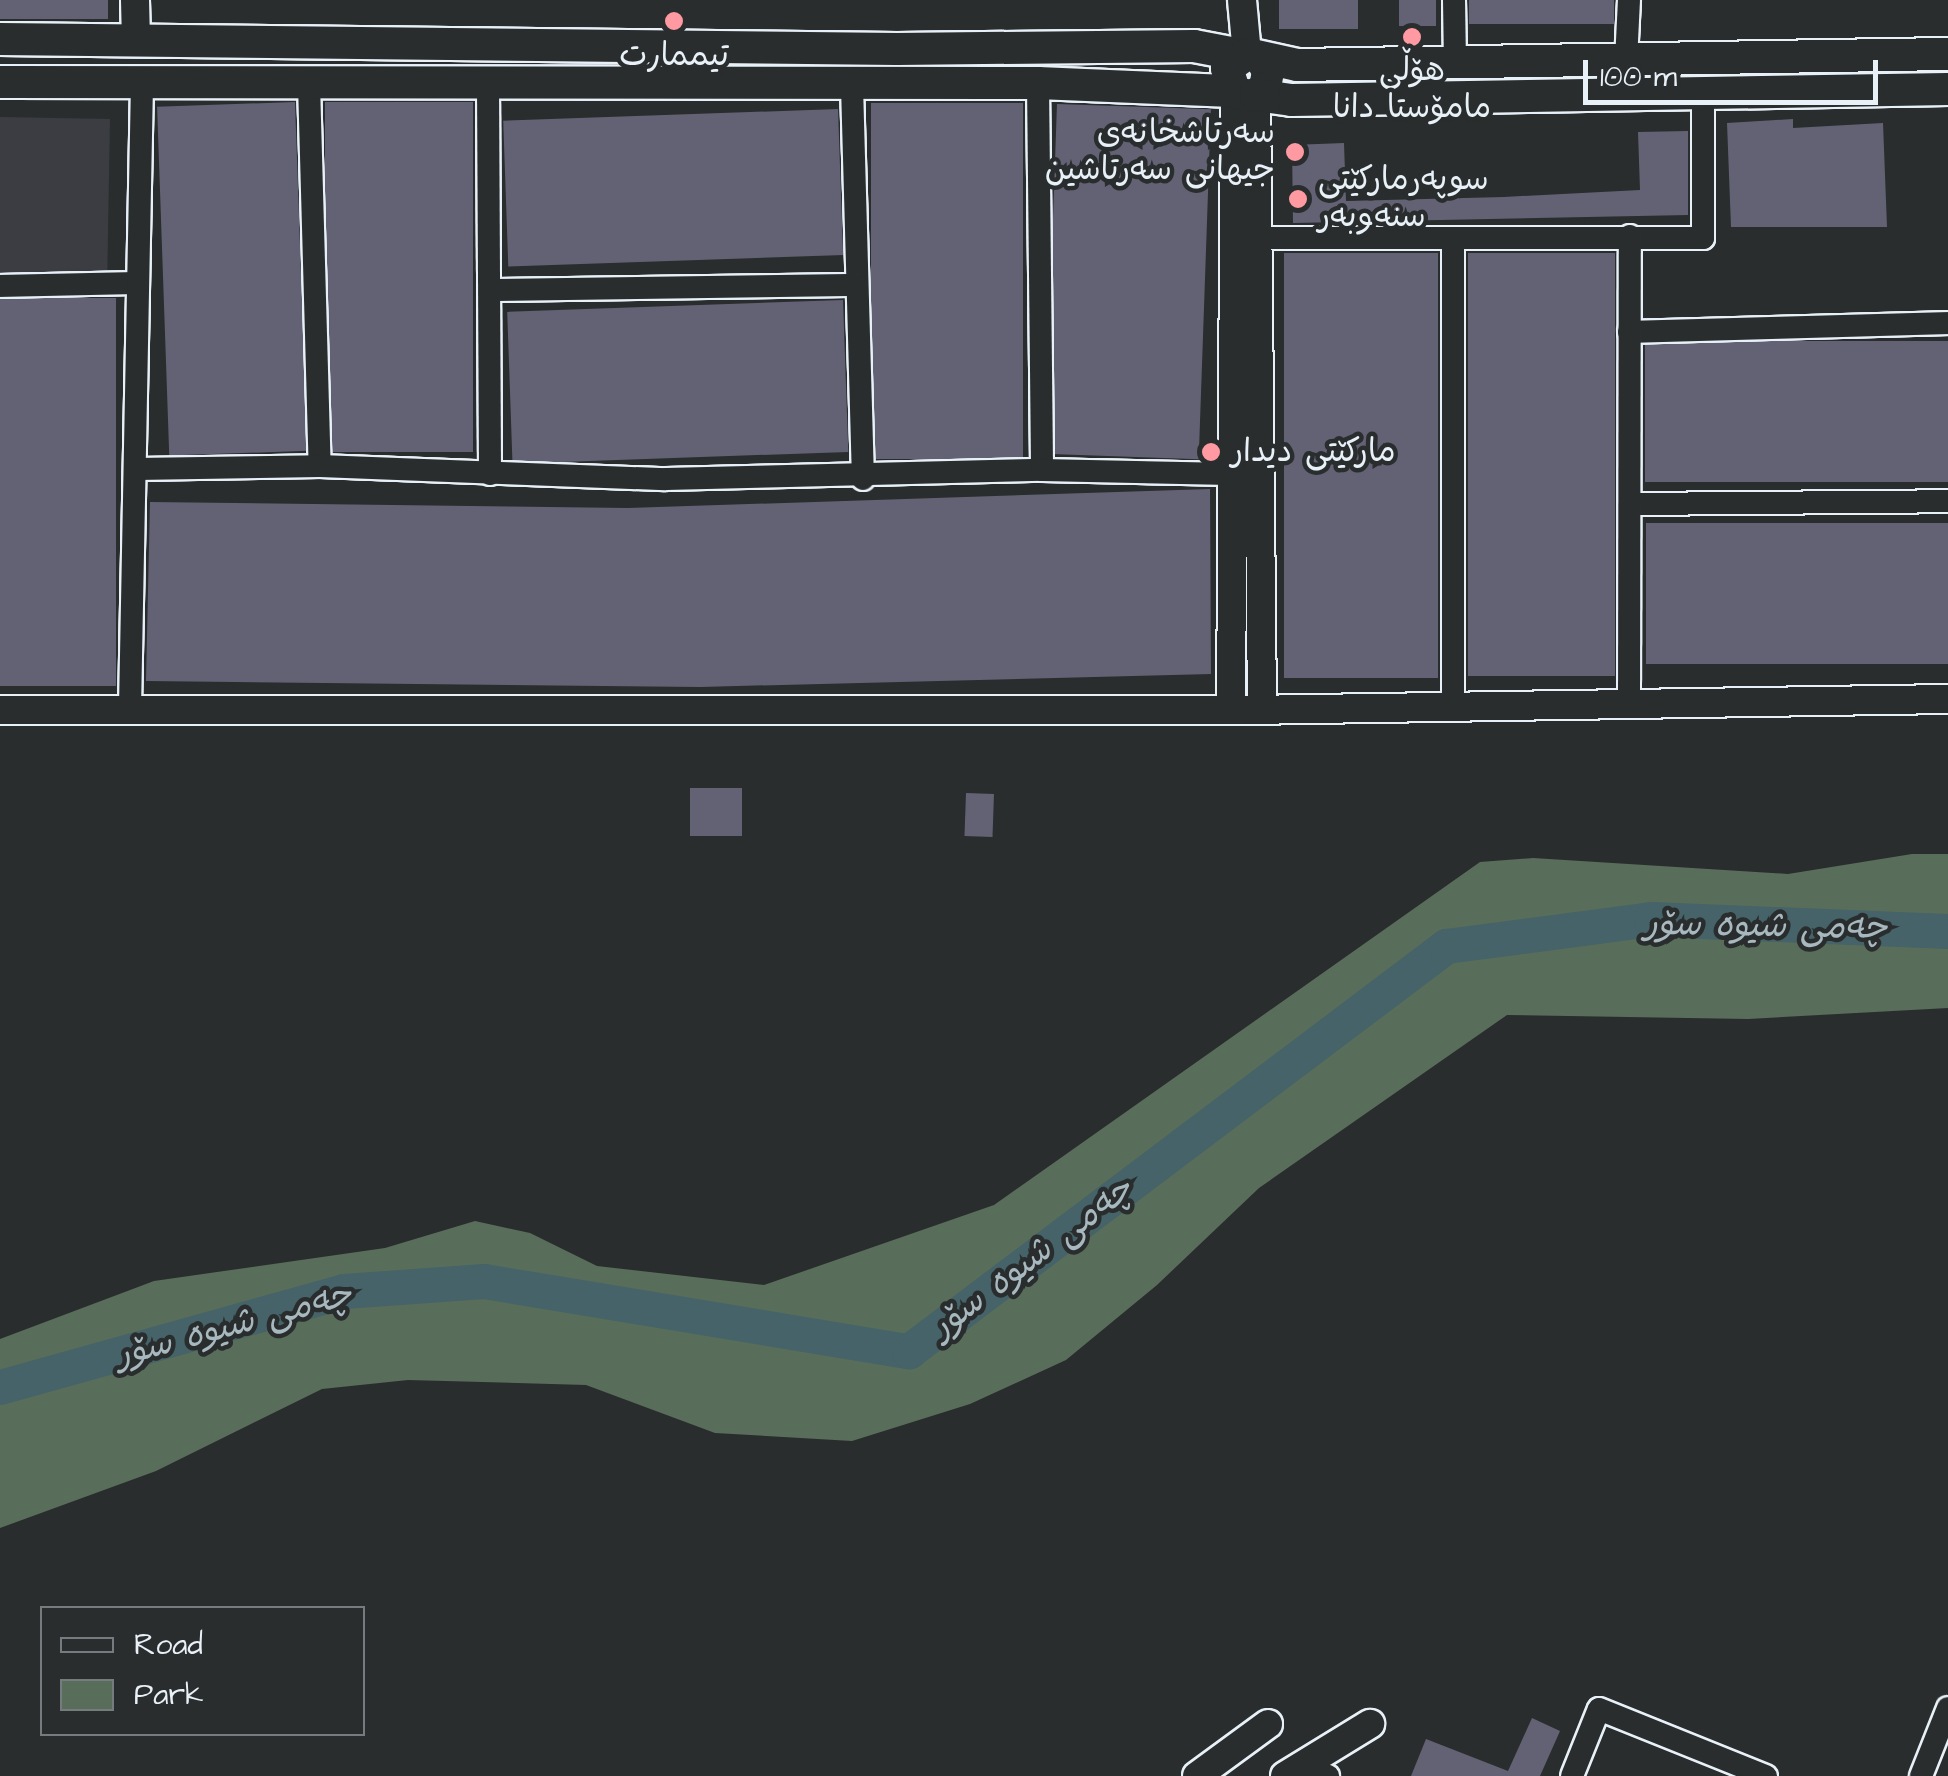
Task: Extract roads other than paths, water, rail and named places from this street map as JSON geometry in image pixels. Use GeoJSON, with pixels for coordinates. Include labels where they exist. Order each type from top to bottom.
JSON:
{"type":"FeatureCollection","features":[{"type":"Feature","properties":{"kind":"main road"},"geometry":{"type":"LineString","coordinates":[[0,39],[1194,46],[1297,66],[1948,54]]}},
{"type":"Feature","properties":{"kind":"main road"},"geometry":{"type":"LineString","coordinates":[[1241,93],[1269,78],[1249,56]]}},
{"type":"Feature","properties":{"kind":"main road"},"geometry":{"type":"LineString","coordinates":[[0,82],[852,86],[1038,83],[1241,93],[1292,100],[1948,89]]}},
{"type":"Feature","properties":{"kind":"street"},"geometry":{"type":"LineString","coordinates":[[135,0],[136,40]]}},
{"type":"Feature","properties":{"kind":"street"},"geometry":{"type":"LineString","coordinates":[[1242,0],[1249,56]]}},
{"type":"Feature","properties":{"kind":"street"},"geometry":{"type":"LineString","coordinates":[[1454,0],[1455,64]]}},
{"type":"Feature","properties":{"kind":"street"},"geometry":{"type":"LineString","coordinates":[[1626,61],[1629,0]]}},
{"type":"Feature","properties":{"kind":"street"},"geometry":{"type":"LineString","coordinates":[[130,708],[142,81]]}},
{"type":"Feature","properties":{"kind":"street"},"geometry":{"type":"LineString","coordinates":[[1038,83],[1042,470]]}},
{"type":"Feature","properties":{"kind":"street"},"geometry":{"type":"LineString","coordinates":[[309,84],[320,466]]}},
{"type":"Feature","properties":{"kind":"street"},"geometry":{"type":"LineString","coordinates":[[488,85],[490,474]]}},
{"type":"Feature","properties":{"kind":"street"},"geometry":{"type":"LineString","coordinates":[[852,86],[863,478]]}},
{"type":"Feature","properties":{"kind":"street"},"geometry":{"type":"LineString","coordinates":[[1241,93],[1262,238],[1262,709]]}},
{"type":"Feature","properties":{"kind":"street"},"geometry":{"type":"LineString","coordinates":[[1231,710],[1230,474],[1241,93]]}},
{"type":"Feature","properties":{"kind":"street"},"geometry":{"type":"LineString","coordinates":[[1262,238],[1703,238],[1703,94]]}},
{"type":"Feature","properties":{"kind":"street"},"geometry":{"type":"LineString","coordinates":[[1628,704],[1630,236]]}},
{"type":"Feature","properties":{"kind":"street"},"geometry":{"type":"LineString","coordinates":[[1453,239],[1453,706]]}},
{"type":"Feature","properties":{"kind":"street"},"geometry":{"type":"LineString","coordinates":[[0,286],[137,283]]}},
{"type":"Feature","properties":{"kind":"street"},"geometry":{"type":"LineString","coordinates":[[490,290],[855,286]]}},
{"type":"Feature","properties":{"kind":"street"},"geometry":{"type":"LineString","coordinates":[[1629,332],[1948,323]]}},
{"type":"Feature","properties":{"kind":"street"},"geometry":{"type":"LineString","coordinates":[[137,470],[320,466],[490,474],[863,478],[1042,470],[1230,474]]}},
{"type":"Feature","properties":{"kind":"street"},"geometry":{"type":"LineString","coordinates":[[1631,504],[1948,501]]}},
{"type":"Feature","properties":{"kind":"street"},"geometry":{"type":"LineString","coordinates":[[0,710],[1231,710],[1948,699]]}},
{"type":"Feature","properties":{"kind":"street"},"geometry":{"type":"LineString","coordinates":[[1921,1776],[1948,1708]]}},
{"type":"Feature","properties":{"kind":"street"},"geometry":{"type":"LineString","coordinates":[[1572,1776],[1599,1709],[1766,1776]]}},
{"type":"Feature","properties":{"kind":"street"},"geometry":{"type":"LineString","coordinates":[[1203,1774],[1268,1724]]}},
{"type":"Feature","properties":{"kind":"street"},"geometry":{"type":"LineString","coordinates":[[1305,1773],[1370,1724]]}},
{"type":"Feature","properties":{"kind":"waterway","name":"چەمی شیوە سۆر"},"geometry":{"type":"LineString","coordinates":[[0,1387],[344,1291],[484,1281],[909,1351],[1446,946],[1651,919],[1948,931]]}},
{"type":"Feature","properties":{"kind":"place","name":"تیممارت"},"geometry":{"type":"Point","coordinates":[674,21]}},
{"type":"Feature","properties":{"kind":"place","name":"هۆڵی مامۆستا دانا"},"geometry":{"type":"Point","coordinates":[1412,37]}},
{"type":"Feature","properties":{"kind":"place","name":"سەرتاشخانەی جیهانی سەرتاشین"},"geometry":{"type":"Point","coordinates":[1295,152]}},
{"type":"Feature","properties":{"kind":"place","name":"سوپەرمارکێتی سنەوبەر"},"geometry":{"type":"Point","coordinates":[1298,199]}},
{"type":"Feature","properties":{"kind":"place","name":"مارکێتی دیدار"},"geometry":{"type":"Point","coordinates":[1211,452]}}]}
